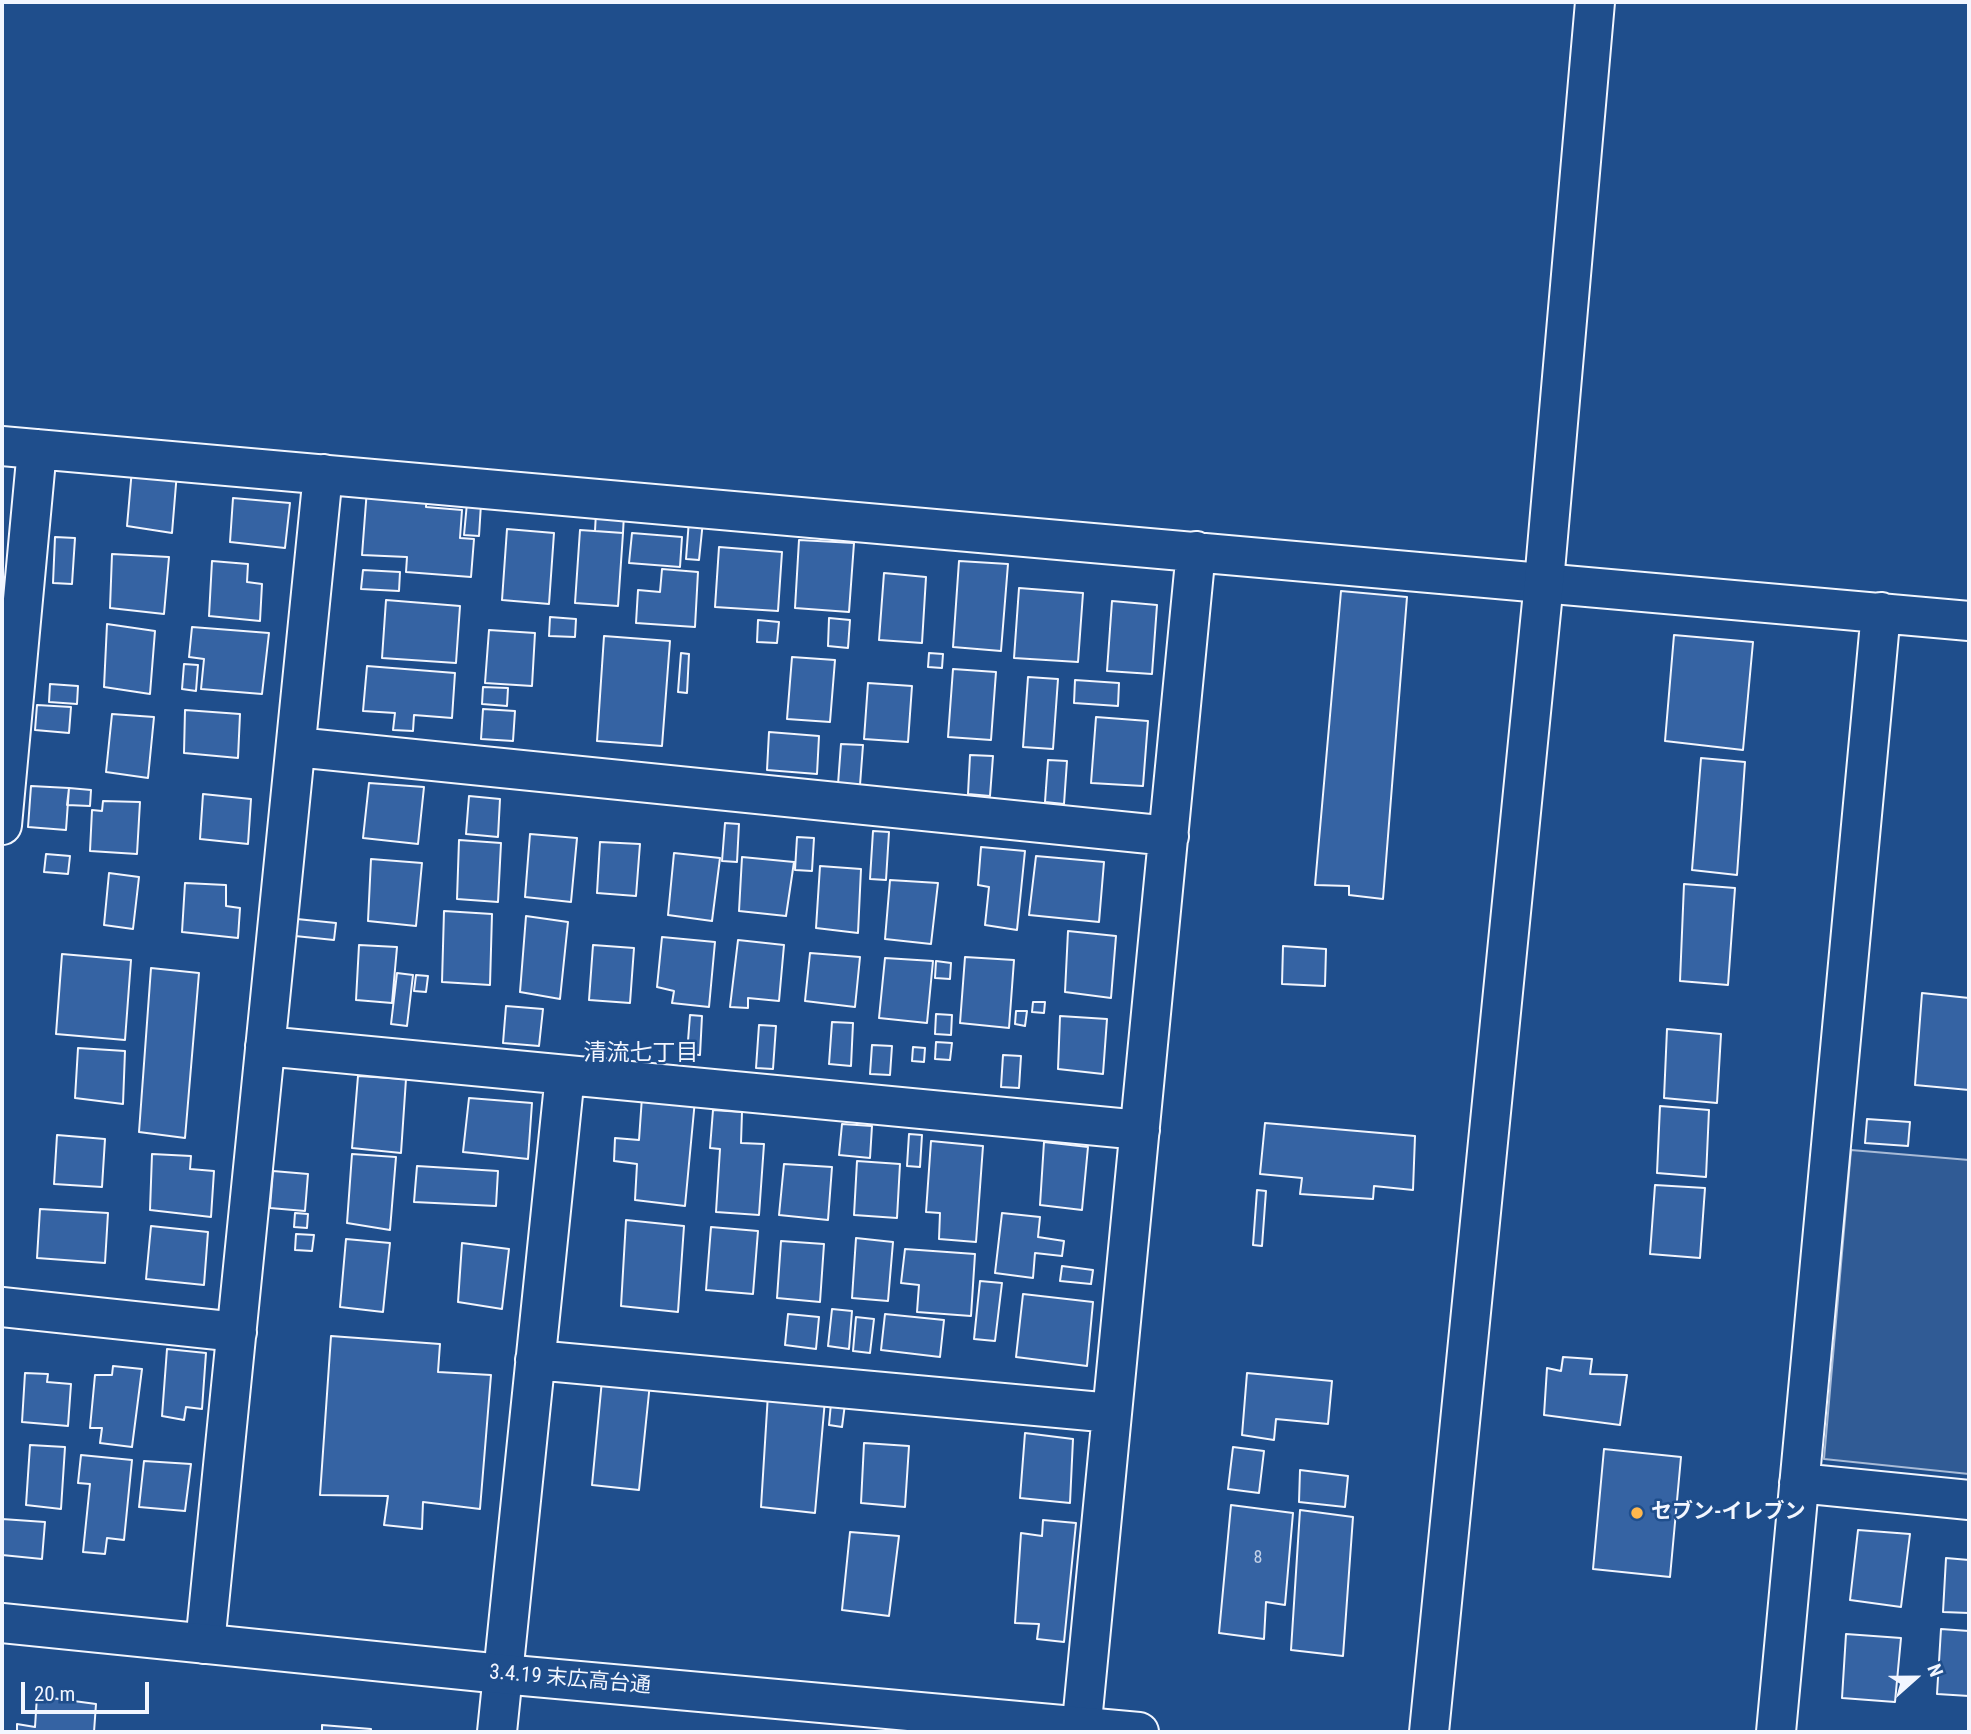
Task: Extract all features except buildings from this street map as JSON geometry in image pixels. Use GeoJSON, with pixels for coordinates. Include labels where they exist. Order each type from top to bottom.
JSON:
{"type":"FeatureCollection","features":[{"type":"Feature","properties":{"kind":"street"},"geometry":{"type":"LineString","coordinates":[[1429,1732],[1544,582],[1595,2]]}},
{"type":"Feature","properties":{"kind":"street"},"geometry":{"type":"LineString","coordinates":[[2,825],[19,448],[1969,621]]}},
{"type":"Feature","properties":{"kind":"street"},"geometry":{"type":"LineString","coordinates":[[205,1644],[323,474]]}},
{"type":"Feature","properties":{"kind":"street"},"geometry":{"type":"LineString","coordinates":[[1082,1729],[1196,551]]}},
{"type":"Feature","properties":{"kind":"street"},"geometry":{"type":"LineString","coordinates":[[1776,1732],[1881,612]]}},
{"type":"Feature","properties":{"kind":"street"},"geometry":{"type":"LineString","coordinates":[[296,747],[1168,836]]}},
{"type":"Feature","properties":{"kind":"street"},"geometry":{"type":"LineString","coordinates":[[265,1046],[1140,1130]]}},
{"type":"Feature","properties":{"kind":"street"},"geometry":{"type":"LineString","coordinates":[[497,1732],[565,1075]]}},
{"type":"Feature","properties":{"kind":"street"},"geometry":{"type":"LineString","coordinates":[[2,1307],[237,1332]]}},
{"type":"Feature","properties":{"kind":"street"},"geometry":{"type":"LineString","coordinates":[[535,1360],[1112,1413]]}},
{"type":"Feature","properties":{"kind":"street"},"geometry":{"type":"LineString","coordinates":[[1799,1483],[1969,1500]]}},
{"type":"Feature","properties":{"kind":"street","name":"3.4.19 末広高台通"},"geometry":{"type":"LineString","coordinates":[[2,1623],[502,1674],[1082,1729],[1139,1732]]}},
{"type":"Feature","properties":{"kind":"shaded area"},"geometry":{"type":"Polygon","coordinates":[[[1851,1150],[1969,1160],[1969,1474],[1824,1459],[1851,1150]]]}},
{"type":"Feature","properties":{"kind":"place","name":"セブン-イレブン"},"geometry":{"type":"Point","coordinates":[1637,1513]}},
{"type":"Feature","properties":{"kind":"district","name":"清流七丁目"},"geometry":{"type":"Point","coordinates":[641,1054]}}]}
